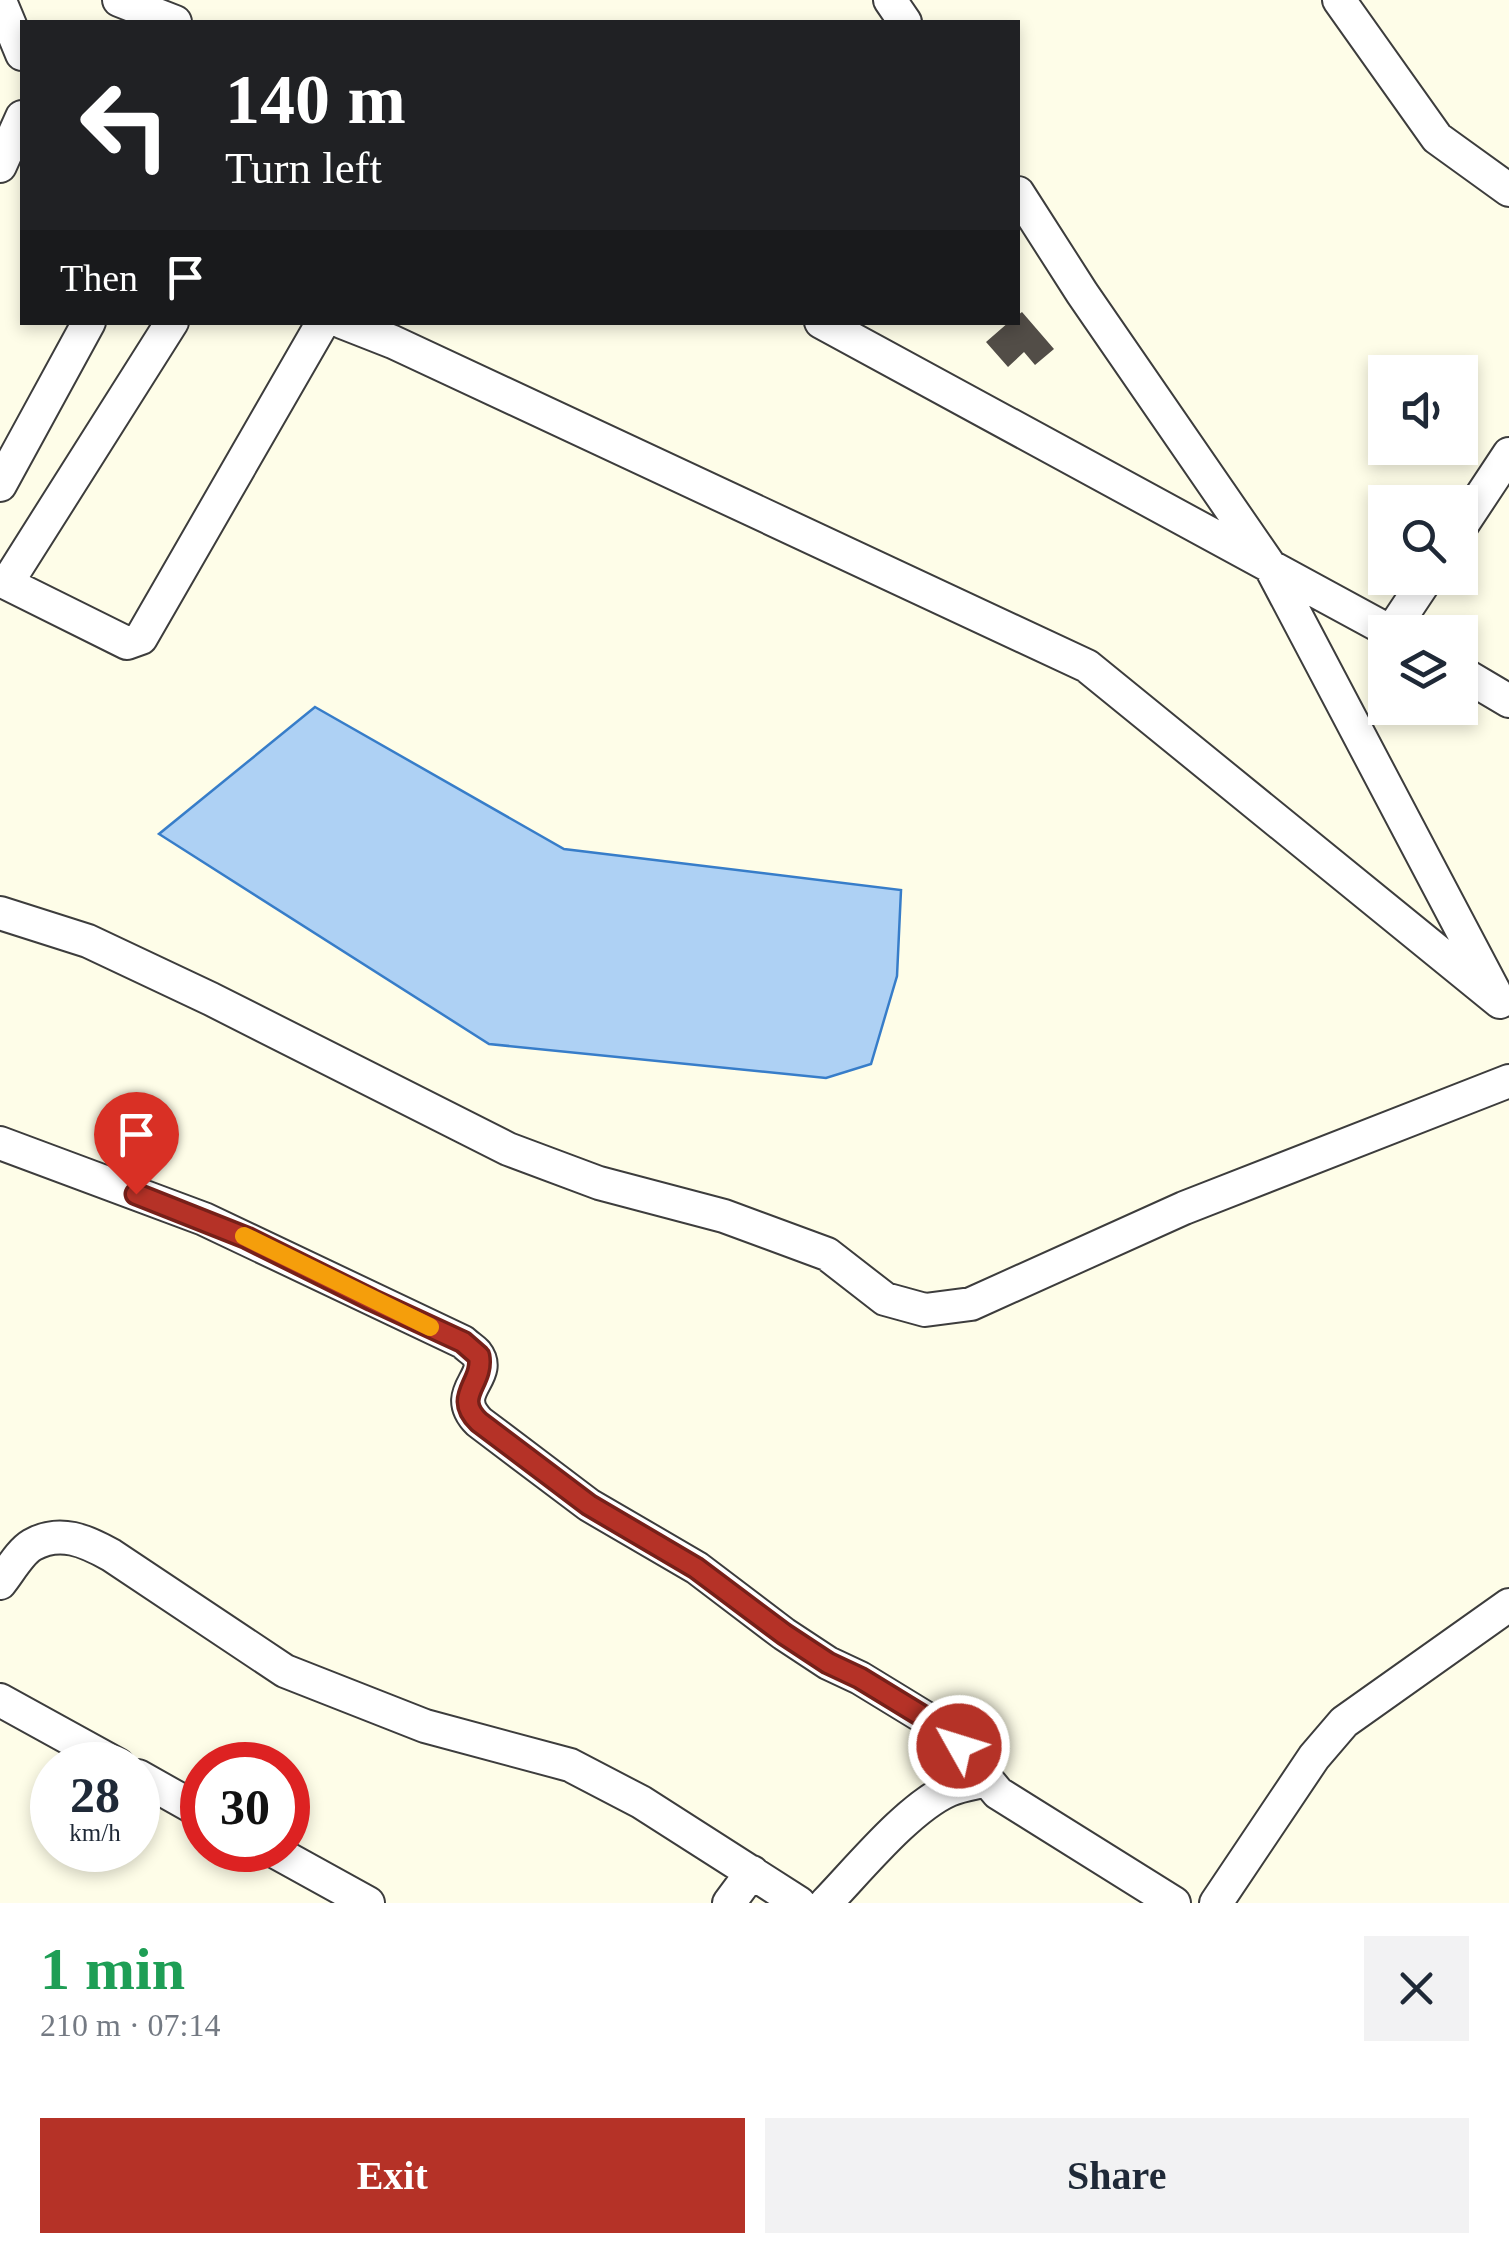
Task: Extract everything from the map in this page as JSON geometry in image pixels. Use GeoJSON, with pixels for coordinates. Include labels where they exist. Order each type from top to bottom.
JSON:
{"type":"FeatureCollection","features":[{"type":"Feature","properties":{"kind":"street"},"geometry":{"type":"LineString","coordinates":[[119,0],[170,20]]}},
{"type":"Feature","properties":{"kind":"street"},"geometry":{"type":"LineString","coordinates":[[1339,0],[1437,138],[1509,190]]}},
{"type":"Feature","properties":{"kind":"street"},"geometry":{"type":"LineString","coordinates":[[0,1],[20,49]]}},
{"type":"Feature","properties":{"kind":"street"},"geometry":{"type":"LineString","coordinates":[[0,166],[20,121]]}},
{"type":"Feature","properties":{"kind":"street"},"geometry":{"type":"LineString","coordinates":[[1020,196],[1270,566],[1504,1011]]}},
{"type":"Feature","properties":{"kind":"street"},"geometry":{"type":"LineString","coordinates":[[0,485],[87,325]]}},
{"type":"Feature","properties":{"kind":"street"},"geometry":{"type":"LineString","coordinates":[[170,325],[4,582],[126,643],[141,638],[320,325]]}},
{"type":"Feature","properties":{"kind":"street"},"geometry":{"type":"LineString","coordinates":[[350,325],[1087,666],[1504,1011]]}},
{"type":"Feature","properties":{"kind":"street"},"geometry":{"type":"LineString","coordinates":[[827,325],[1368,619]]}},
{"type":"Feature","properties":{"kind":"street"},"geometry":{"type":"LineString","coordinates":[[1478,501],[1509,454]]}},
{"type":"Feature","properties":{"kind":"street"},"geometry":{"type":"LineString","coordinates":[[1478,683],[1509,701]]}},
{"type":"Feature","properties":{"kind":"street"},"geometry":{"type":"LineString","coordinates":[[0,913],[88,941],[508,1149],[599,1183],[724,1216],[827,1254],[885,1299],[925,1310],[971,1304],[1184,1208],[1509,1080]]}},
{"type":"Feature","properties":{"kind":"street"},"geometry":{"type":"LineString","coordinates":[[0,1143],[204,1219],[463,1342],[479,1356],[481,1368],[467,1400],[469,1412],[479,1422],[589,1505],[696,1568],[828,1663],[932,1722],[1015,1805],[1174,1903]]}},
{"type":"Feature","properties":{"kind":"street"},"geometry":{"type":"LineString","coordinates":[[0,1583],[30,1545],[60,1536],[84,1540],[285,1670],[425,1726],[570,1764],[642,1802],[799,1903]]}},
{"type":"Feature","properties":{"kind":"street"},"geometry":{"type":"LineString","coordinates":[[1216,1903],[1314,1757],[1344,1722],[1509,1605]]}},
{"type":"Feature","properties":{"kind":"street"},"geometry":{"type":"LineString","coordinates":[[0,1700],[76,1742]]}},
{"type":"Feature","properties":{"kind":"street"},"geometry":{"type":"LineString","coordinates":[[826,1903],[927,1802],[950,1789],[987,1780]]}},
{"type":"Feature","properties":{"kind":"street"},"geometry":{"type":"LineString","coordinates":[[310,1871],[368,1903]]}},
{"type":"Feature","properties":{"kind":"street"},"geometry":{"type":"LineString","coordinates":[[729,1903],[752,1872]]}},
{"type":"Feature","properties":{"kind":"water"},"geometry":{"type":"Polygon","coordinates":[[[315,707],[564,849],[901,890],[897,976],[871,1064],[826,1078],[489,1044],[159,834],[315,707]]]}},
{"type":"Feature","properties":{"kind":"building"},"geometry":{"type":"Polygon","coordinates":[[[1020,314],[1054,349],[1035,365],[1024,352],[1008,367],[986,342],[1006,325],[1020,325],[1020,314]]]}},
{"type":"Feature","properties":{"kind":"slow traffic"},"geometry":{"type":"LineString","coordinates":[[244,1236],[430,1327]]}},
{"type":"Feature","properties":{"kind":"route"},"geometry":{"type":"LineString","coordinates":[[136,1194],[247,1238],[463,1342],[479,1356],[481,1368],[467,1400],[469,1412],[479,1422],[589,1505],[696,1568],[784,1634],[932,1722],[959,1746]]}}]}
